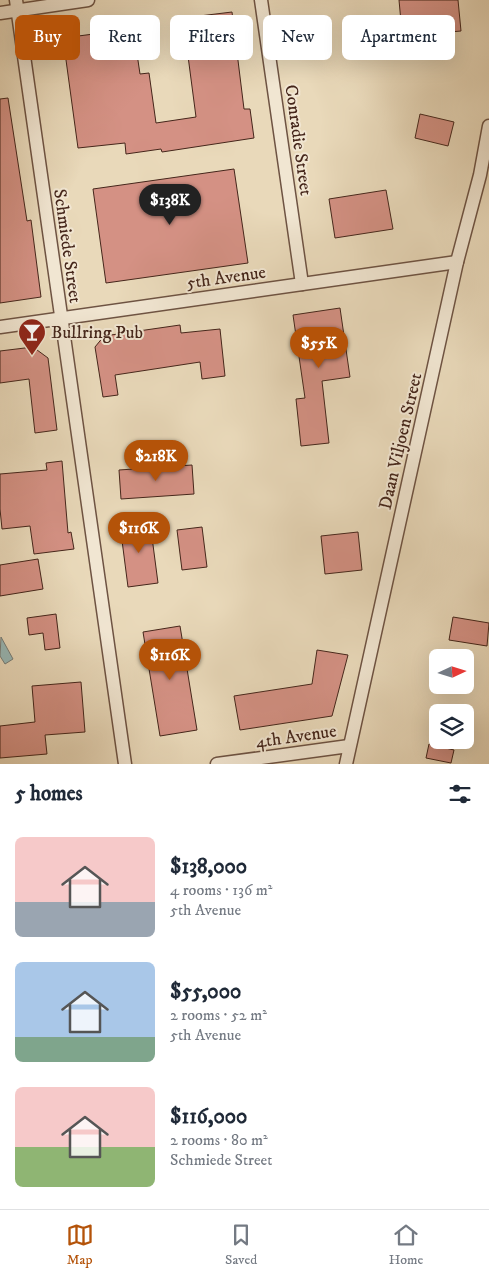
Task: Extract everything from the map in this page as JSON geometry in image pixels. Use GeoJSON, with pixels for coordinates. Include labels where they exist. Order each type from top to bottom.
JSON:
{"type":"FeatureCollection","features":[{"type":"Feature","properties":{"kind":"street"},"geometry":{"type":"LineString","coordinates":[[0,13],[17,5],[88,0]]}},
{"type":"Feature","properties":{"kind":"street","name":"Conradie Street"},"geometry":{"type":"LineString","coordinates":[[261,0],[302,284]]}},
{"type":"Feature","properties":{"kind":"street","name":"Schmiede Street"},"geometry":{"type":"LineString","coordinates":[[17,5],[60,318],[125,764]]}},
{"type":"Feature","properties":{"kind":"street","name":"Daan Viljoen Street"},"geometry":{"type":"LineString","coordinates":[[346,764],[457,262],[480,175],[489,126]]}},
{"type":"Feature","properties":{"kind":"street","name":"5th Avenue"},"geometry":{"type":"LineString","coordinates":[[0,327],[457,262]]}},
{"type":"Feature","properties":{"kind":"street","name":"4th Avenue"},"geometry":{"type":"LineString","coordinates":[[217,764],[349,746]]}},
{"type":"Feature","properties":{"kind":"water"},"geometry":{"type":"Polygon","coordinates":[[[1,637],[13,659],[5,664],[0,656],[1,637]]]}},
{"type":"Feature","properties":{"kind":"building"},"geometry":{"type":"Polygon","coordinates":[[[399,0],[458,0],[461,31],[455,32],[455,15],[400,15],[399,0]]]}},
{"type":"Feature","properties":{"kind":"building"},"geometry":{"type":"Polygon","coordinates":[[[232,12],[232,15],[208,15],[232,12]]]}},
{"type":"Feature","properties":{"kind":"building"},"geometry":{"type":"Polygon","coordinates":[[[90,34],[90,60],[138,60],[140,74],[149,73],[156,123],[196,117],[189,60],[238,60],[244,109],[250,109],[254,138],[162,152],[161,149],[126,154],[125,143],[78,148],[66,60],[80,60],[80,36],[90,34]]]}},
{"type":"Feature","properties":{"kind":"building"},"geometry":{"type":"Polygon","coordinates":[[[8,98],[27,221],[31,220],[41,297],[0,303],[0,99],[8,98]]]}},
{"type":"Feature","properties":{"kind":"building"},"geometry":{"type":"Polygon","coordinates":[[[420,114],[454,122],[448,146],[415,138],[420,114]]]}},
{"type":"Feature","properties":{"kind":"building"},"geometry":{"type":"Polygon","coordinates":[[[234,169],[248,263],[106,283],[93,189],[234,169]]]}},
{"type":"Feature","properties":{"kind":"building"},"geometry":{"type":"Polygon","coordinates":[[[386,190],[393,229],[335,238],[329,199],[386,190]]]}},
{"type":"Feature","properties":{"kind":"building"},"geometry":{"type":"Polygon","coordinates":[[[340,308],[350,377],[322,381],[329,443],[301,446],[296,399],[305,398],[293,315],[340,308]]]}},
{"type":"Feature","properties":{"kind":"building"},"geometry":{"type":"Polygon","coordinates":[[[180,325],[181,333],[220,329],[225,376],[202,379],[200,362],[115,375],[118,395],[103,397],[95,347],[104,336],[180,325]]]}},
{"type":"Feature","properties":{"kind":"building"},"geometry":{"type":"Polygon","coordinates":[[[33,347],[48,358],[57,430],[35,433],[29,379],[0,383],[0,351],[33,347]]]}},
{"type":"Feature","properties":{"kind":"building"},"geometry":{"type":"Polygon","coordinates":[[[62,461],[68,533],[71,532],[74,549],[34,554],[30,526],[2,529],[0,474],[47,470],[46,463],[62,461]]]}},
{"type":"Feature","properties":{"kind":"building"},"geometry":{"type":"Polygon","coordinates":[[[192,465],[194,494],[121,499],[119,470],[192,465]]]}},
{"type":"Feature","properties":{"kind":"building"},"geometry":{"type":"Polygon","coordinates":[[[150,522],[158,583],[128,587],[120,525],[150,522]]]}},
{"type":"Feature","properties":{"kind":"building"},"geometry":{"type":"Polygon","coordinates":[[[202,527],[207,567],[182,570],[177,530],[202,527]]]}},
{"type":"Feature","properties":{"kind":"building"},"geometry":{"type":"Polygon","coordinates":[[[358,532],[362,570],[325,574],[321,536],[358,532]]]}},
{"type":"Feature","properties":{"kind":"building"},"geometry":{"type":"Polygon","coordinates":[[[38,559],[43,589],[0,596],[0,565],[38,559]]]}},
{"type":"Feature","properties":{"kind":"building"},"geometry":{"type":"Polygon","coordinates":[[[56,614],[60,648],[45,650],[43,633],[29,635],[27,618],[56,614]]]}},
{"type":"Feature","properties":{"kind":"building"},"geometry":{"type":"Polygon","coordinates":[[[453,617],[489,623],[487,646],[449,640],[453,617]]]}},
{"type":"Feature","properties":{"kind":"building"},"geometry":{"type":"Polygon","coordinates":[[[180,626],[197,730],[160,736],[143,632],[180,626]]]}},
{"type":"Feature","properties":{"kind":"building"},"geometry":{"type":"Polygon","coordinates":[[[317,650],[348,655],[332,716],[240,730],[234,696],[312,684],[317,650]]]}},
{"type":"Feature","properties":{"kind":"building"},"geometry":{"type":"Polygon","coordinates":[[[81,682],[85,732],[45,735],[47,754],[0,758],[0,726],[35,722],[32,686],[81,682]]]}},
{"type":"Feature","properties":{"kind":"building"},"geometry":{"type":"Polygon","coordinates":[[[429,744],[429,749],[454,750],[451,763],[426,758],[429,744]]]}},
{"type":"Feature","properties":{"kind":"place","name":"Bullring Pub"},"geometry":{"type":"Point","coordinates":[32,356]}}]}
